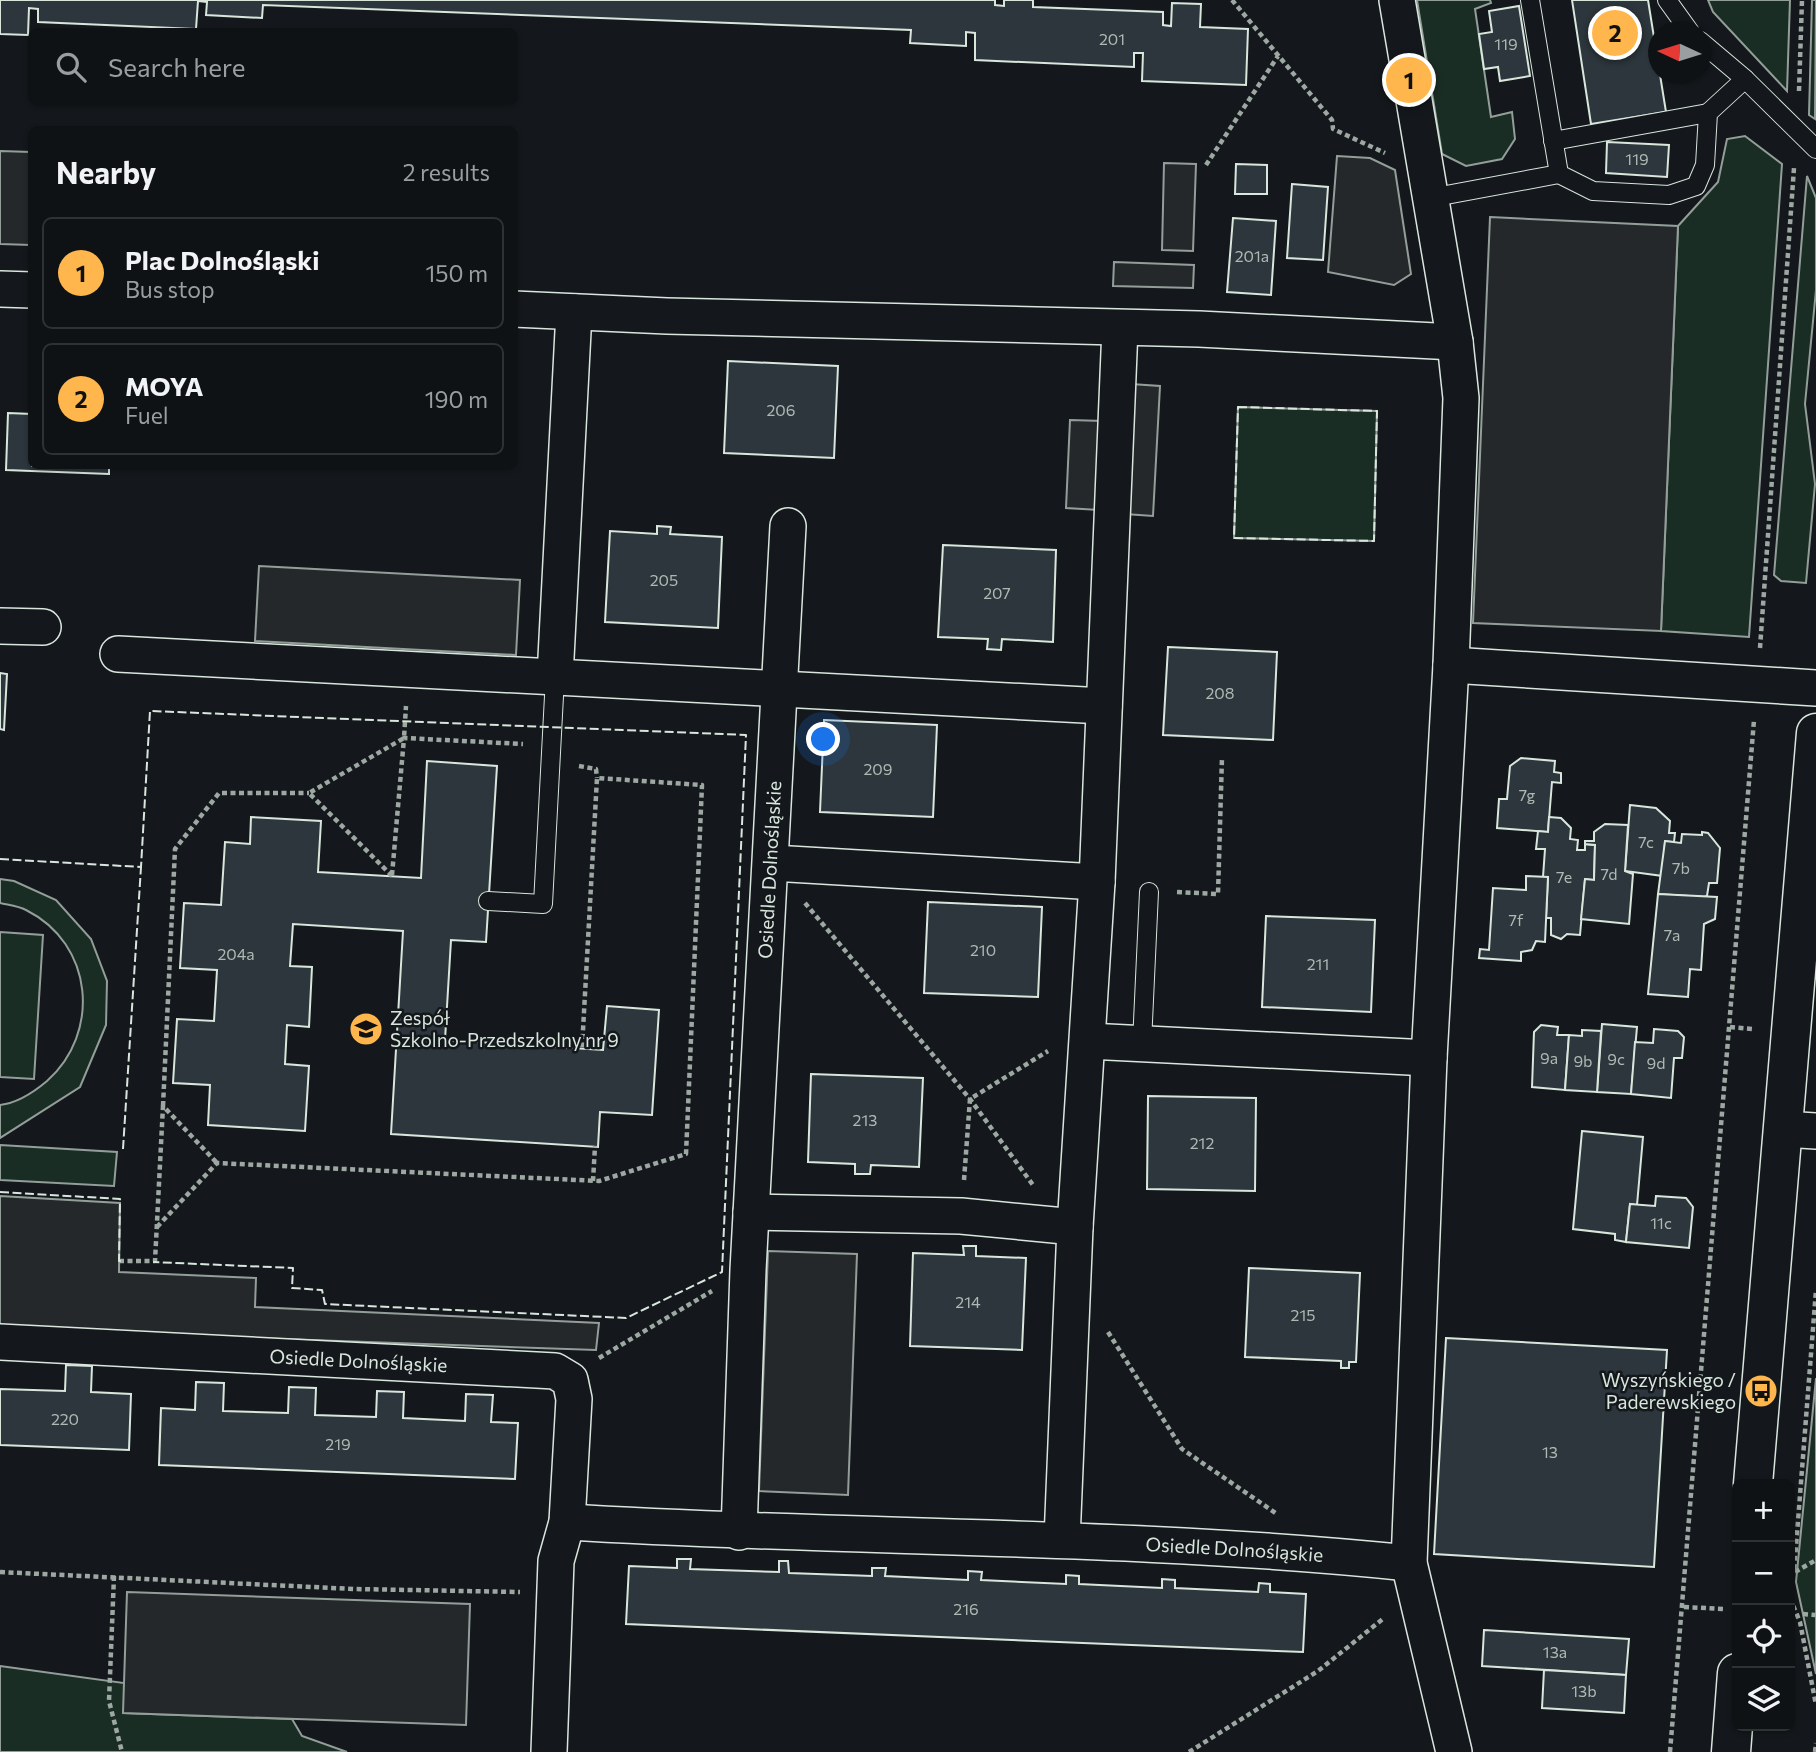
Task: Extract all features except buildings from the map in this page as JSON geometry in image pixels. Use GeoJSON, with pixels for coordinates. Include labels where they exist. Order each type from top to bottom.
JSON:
{"type":"FeatureCollection","features":[{"type":"Feature","properties":{"kind":"street"},"geometry":{"type":"LineString","coordinates":[[1397,0],[1455,342],[1461,398],[1451,665],[1429,1058],[1409,1563],[1454,1752]]}},
{"type":"Feature","properties":{"kind":"street"},"geometry":{"type":"LineString","coordinates":[[0,289],[28,290]]}},
{"type":"Feature","properties":{"kind":"street"},"geometry":{"type":"LineString","coordinates":[[518,309],[1199,329],[1455,342]]}},
{"type":"Feature","properties":{"kind":"street"},"geometry":{"type":"LineString","coordinates":[[555,677],[573,312]]}},
{"type":"Feature","properties":{"kind":"street"},"geometry":{"type":"LineString","coordinates":[[1062,1540],[1073,1277],[1068,1226],[1088,1041],[1120,328]]}},
{"type":"Feature","properties":{"kind":"street","name":"Osiedle Dolnośląskie"},"geometry":{"type":"LineString","coordinates":[[739,1532],[748,1270],[772,863],[788,526]]}},
{"type":"Feature","properties":{"kind":"street"},"geometry":{"type":"LineString","coordinates":[[0,626],[43,627]]}},
{"type":"Feature","properties":{"kind":"street"},"geometry":{"type":"LineString","coordinates":[[118,654],[1104,706]]}},
{"type":"Feature","properties":{"kind":"street"},"geometry":{"type":"LineString","coordinates":[[1451,665],[1816,688]]}},
{"type":"Feature","properties":{"kind":"street"},"geometry":{"type":"LineString","coordinates":[[1754,1479],[1800,1130],[1816,733]]}},
{"type":"Feature","properties":{"kind":"street"},"geometry":{"type":"LineString","coordinates":[[772,863],[1097,882]]}},
{"type":"Feature","properties":{"kind":"street"},"geometry":{"type":"LineString","coordinates":[[1088,1041],[1429,1058]]}},
{"type":"Feature","properties":{"kind":"street"},"geometry":{"type":"LineString","coordinates":[[751,1212],[961,1216],[1068,1226]]}},
{"type":"Feature","properties":{"kind":"street","name":"Osiedle Dolnośląskie"},"geometry":{"type":"LineString","coordinates":[[0,1342],[555,1371],[570,1380]]}},
{"type":"Feature","properties":{"kind":"street"},"geometry":{"type":"LineString","coordinates":[[549,1752],[556,1561],[567,1522],[574,1399],[570,1380]]}},
{"type":"Feature","properties":{"kind":"street","name":"Osiedle Dolnośląskie"},"geometry":{"type":"LineString","coordinates":[[567,1522],[739,1532],[1062,1540],[1338,1556],[1409,1563]]}},
{"type":"Feature","properties":{"kind":"street"},"geometry":{"type":"LineString","coordinates":[[1731,1752],[1733,1731]]}},
{"type":"Feature","properties":{"kind":"lane"},"geometry":{"type":"LineString","coordinates":[[1530,0],[1559,174]]}},
{"type":"Feature","properties":{"kind":"lane"},"geometry":{"type":"LineString","coordinates":[[1667,0],[1682,21]]}},
{"type":"Feature","properties":{"kind":"lane"},"geometry":{"type":"LineString","coordinates":[[1711,50],[1745,79],[1816,149]]}},
{"type":"Feature","properties":{"kind":"lane"},"geometry":{"type":"LineString","coordinates":[[1553,141],[1708,113],[1745,79]]}},
{"type":"Feature","properties":{"kind":"lane"},"geometry":{"type":"LineString","coordinates":[[1430,198],[1559,174],[1592,191],[1669,195],[1696,186],[1705,165],[1708,113]]}},
{"type":"Feature","properties":{"kind":"lane"},"geometry":{"type":"LineString","coordinates":[[488,901],[543,904],[555,677]]}},
{"type":"Feature","properties":{"kind":"lane"},"geometry":{"type":"LineString","coordinates":[[1142,1043],[1149,892]]}},
{"type":"Feature","properties":{"kind":"path"},"geometry":{"type":"LineString","coordinates":[[1231,0],[1332,120],[1333,129],[1396,158]]}},
{"type":"Feature","properties":{"kind":"path"},"geometry":{"type":"LineString","coordinates":[[1798,99],[1802,0]]}},
{"type":"Feature","properties":{"kind":"path"},"geometry":{"type":"LineString","coordinates":[[1206,164],[1278,56]]}},
{"type":"Feature","properties":{"kind":"path"},"geometry":{"type":"LineString","coordinates":[[1759,654],[1794,165]]}},
{"type":"Feature","properties":{"kind":"path"},"geometry":{"type":"LineString","coordinates":[[1670,1752],[1684,1607],[1754,710]]}},
{"type":"Feature","properties":{"kind":"path"},"geometry":{"type":"LineString","coordinates":[[309,793],[392,876],[404,738]]}},
{"type":"Feature","properties":{"kind":"path"},"geometry":{"type":"LineString","coordinates":[[118,1261],[155,1261],[175,849],[219,793],[309,793],[404,738],[551,746]]}},
{"type":"Feature","properties":{"kind":"path"},"geometry":{"type":"LineString","coordinates":[[1149,892],[1218,894],[1222,757]]}},
{"type":"Feature","properties":{"kind":"path"},"geometry":{"type":"LineString","coordinates":[[163,1106],[217,1163],[593,1181],[686,1154],[702,785],[597,778],[582,1048]]}},
{"type":"Feature","properties":{"kind":"path"},"geometry":{"type":"LineString","coordinates":[[772,863],[970,1099],[1068,1226]]}},
{"type":"Feature","properties":{"kind":"path"},"geometry":{"type":"LineString","coordinates":[[970,1099],[1071,1037],[1088,1041]]}},
{"type":"Feature","properties":{"kind":"path"},"geometry":{"type":"LineString","coordinates":[[961,1216],[970,1099]]}},
{"type":"Feature","properties":{"kind":"path"},"geometry":{"type":"LineString","coordinates":[[593,1181],[595,1146]]}},
{"type":"Feature","properties":{"kind":"path"},"geometry":{"type":"LineString","coordinates":[[157,1227],[217,1163]]}},
{"type":"Feature","properties":{"kind":"path"},"geometry":{"type":"LineString","coordinates":[[570,1380],[606,1352],[748,1270]]}},
{"type":"Feature","properties":{"kind":"path"},"geometry":{"type":"LineString","coordinates":[[1073,1277],[1182,1449],[1282,1518]]}},
{"type":"Feature","properties":{"kind":"path"},"geometry":{"type":"LineString","coordinates":[[1795,1542],[1816,1290]]}},
{"type":"Feature","properties":{"kind":"path"},"geometry":{"type":"LineString","coordinates":[[1795,1572],[1816,1560]]}},
{"type":"Feature","properties":{"kind":"path"},"geometry":{"type":"LineString","coordinates":[[0,1572],[354,1589],[555,1592]]}},
{"type":"Feature","properties":{"kind":"path"},"geometry":{"type":"LineString","coordinates":[[114,1576],[109,1701],[122,1752]]}},
{"type":"Feature","properties":{"kind":"path"},"geometry":{"type":"LineString","coordinates":[[1793,1605],[1800,1622],[1816,1705]]}},
{"type":"Feature","properties":{"kind":"path"},"geometry":{"type":"LineString","coordinates":[[1684,1607],[1725,1609]]}},
{"type":"Feature","properties":{"kind":"path"},"geometry":{"type":"LineString","coordinates":[[1803,1614],[1816,1615]]}},
{"type":"Feature","properties":{"kind":"path"},"geometry":{"type":"LineString","coordinates":[[1189,1752],[1318,1671],[1386,1616]]}},
{"type":"Feature","properties":{"kind":"path"},"geometry":{"type":"LineString","coordinates":[[1815,1752],[1816,1743]]}},
{"type":"Feature","properties":{"kind":"green space"},"geometry":{"type":"Polygon","coordinates":[[[1417,0],[1490,0],[1491,3],[1475,9],[1491,117],[1512,112],[1515,139],[1502,159],[1466,166],[1442,154],[1417,0]]]}},
{"type":"Feature","properties":{"kind":"green space"},"geometry":{"type":"Polygon","coordinates":[[[1708,0],[1790,0],[1787,91],[1713,12],[1708,0]]]}},
{"type":"Feature","properties":{"kind":"green space"},"geometry":{"type":"Polygon","coordinates":[[[1812,0],[1816,0],[1815,119],[1809,115],[1812,0]]]}},
{"type":"Feature","properties":{"kind":"green space"},"geometry":{"type":"Polygon","coordinates":[[[1745,136],[1782,164],[1749,637],[1661,631],[1678,226],[1718,182],[1727,139],[1745,136]]]}},
{"type":"Feature","properties":{"kind":"green space"},"geometry":{"type":"Polygon","coordinates":[[[1807,176],[1816,198],[1816,290],[1805,404],[1815,484],[1806,583],[1781,581],[1774,575],[1807,176]]]}},
{"type":"Feature","properties":{"kind":"green space"},"geometry":{"type":"Polygon","coordinates":[[[1238,407],[1377,411],[1374,541],[1234,538],[1238,407]]]}},
{"type":"Feature","properties":{"kind":"green space"},"geometry":{"type":"Polygon","coordinates":[[[0,879],[14,881],[56,900],[91,939],[107,981],[106,1025],[80,1087],[0,1138],[0,1105],[31,1093],[47,1081],[64,1061],[76,1039],[82,1015],[82,990],[77,966],[66,944],[49,925],[26,910],[0,903],[0,879]]]}},
{"type":"Feature","properties":{"kind":"green space"},"geometry":{"type":"Polygon","coordinates":[[[0,932],[43,935],[34,1079],[0,1077],[0,932]]]}},
{"type":"Feature","properties":{"kind":"green space"},"geometry":{"type":"Polygon","coordinates":[[[0,1145],[117,1152],[114,1186],[0,1180],[0,1145]]]}},
{"type":"Feature","properties":{"kind":"green space"},"geometry":{"type":"Polygon","coordinates":[[[1816,1378],[1816,1674],[1796,1582],[1816,1378]]]}},
{"type":"Feature","properties":{"kind":"green space"},"geometry":{"type":"Polygon","coordinates":[[[0,1666],[124,1683],[124,1713],[292,1719],[302,1736],[347,1752],[0,1752],[0,1666]]]}},
{"type":"Feature","properties":{"kind":"shaded area"},"geometry":{"type":"Polygon","coordinates":[[[0,151],[28,152],[28,245],[0,244],[0,151]]]}},
{"type":"Feature","properties":{"kind":"shaded area"},"geometry":{"type":"Polygon","coordinates":[[[1337,156],[1370,158],[1395,170],[1411,274],[1394,285],[1328,272],[1337,156]]]}},
{"type":"Feature","properties":{"kind":"shaded area"},"geometry":{"type":"Polygon","coordinates":[[[1164,163],[1196,164],[1193,251],[1162,250],[1164,163]]]}},
{"type":"Feature","properties":{"kind":"shaded area"},"geometry":{"type":"Polygon","coordinates":[[[1490,217],[1678,226],[1661,631],[1473,623],[1490,217]]]}},
{"type":"Feature","properties":{"kind":"shaded area"},"geometry":{"type":"Polygon","coordinates":[[[1114,262],[1194,265],[1193,288],[1113,286],[1114,262]]]}},
{"type":"Feature","properties":{"kind":"shaded area"},"geometry":{"type":"Polygon","coordinates":[[[1131,384],[1160,386],[1153,516],[1125,514],[1131,384]]]}},
{"type":"Feature","properties":{"kind":"shaded area"},"geometry":{"type":"Polygon","coordinates":[[[1070,420],[1103,421],[1099,510],[1066,508],[1070,420]]]}},
{"type":"Feature","properties":{"kind":"shaded area"},"geometry":{"type":"Polygon","coordinates":[[[259,566],[520,580],[516,655],[255,641],[259,566]]]}},
{"type":"Feature","properties":{"kind":"shaded area"},"geometry":{"type":"Polygon","coordinates":[[[0,1196],[120,1203],[119,1272],[256,1278],[255,1307],[599,1323],[596,1350],[0,1329],[0,1196]]]}},
{"type":"Feature","properties":{"kind":"shaded area"},"geometry":{"type":"Polygon","coordinates":[[[768,1251],[857,1254],[848,1495],[759,1491],[768,1251]]]}},
{"type":"Feature","properties":{"kind":"shaded area"},"geometry":{"type":"Polygon","coordinates":[[[127,1592],[470,1604],[466,1725],[123,1713],[127,1592]]]}},
{"type":"Feature","properties":{"kind":"fence"},"geometry":{"type":"LineString","coordinates":[[1238,407],[1377,411],[1374,541],[1234,538],[1238,407]]}},
{"type":"Feature","properties":{"kind":"fence"},"geometry":{"type":"LineString","coordinates":[[0,859],[141,867],[150,711],[746,735],[722,1272],[626,1318],[325,1304],[322,1290],[292,1288],[293,1268],[153,1262]]}},
{"type":"Feature","properties":{"kind":"fence"},"geometry":{"type":"LineString","coordinates":[[123,1149],[141,867]]}},
{"type":"Feature","properties":{"kind":"fence"},"geometry":{"type":"LineString","coordinates":[[0,1192],[120,1199],[121,1261]]}},
{"type":"Feature","properties":{"kind":"place","name":"MOYA"},"geometry":{"type":"Point","coordinates":[1615,33]}},
{"type":"Feature","properties":{"kind":"place","name":"Plac Dolnośląski"},"geometry":{"type":"Point","coordinates":[1409,80]}},
{"type":"Feature","properties":{"kind":"place","name":"Zespół Szkolno-Przedszkolny nr 9"},"geometry":{"type":"Point","coordinates":[366,1029]}},
{"type":"Feature","properties":{"kind":"place","name":"Wyszyńskiego / Paderewskiego"},"geometry":{"type":"Point","coordinates":[1761,1391]}}]}
